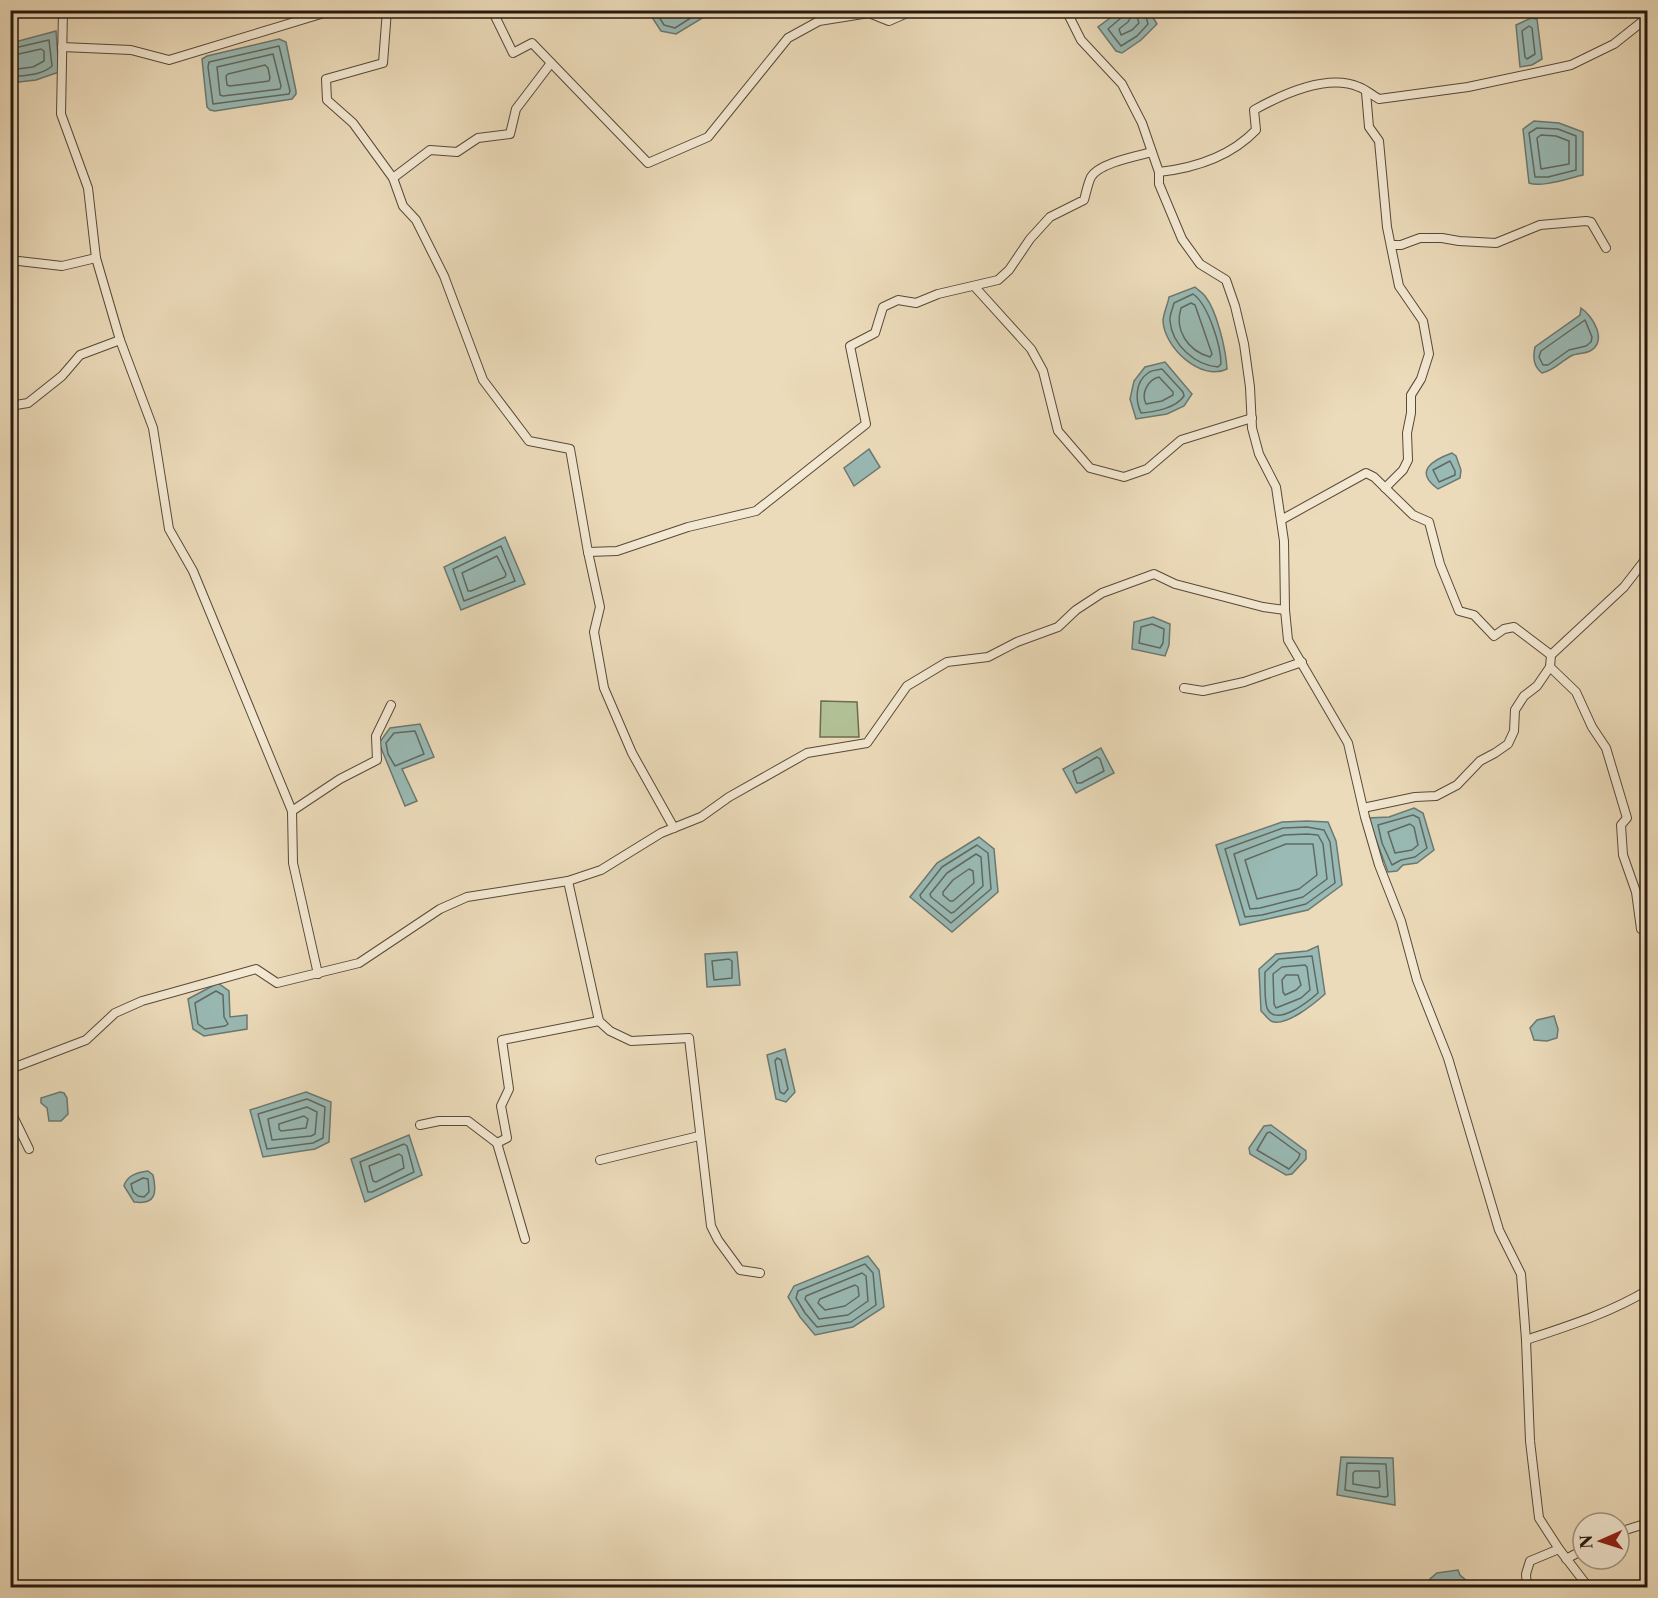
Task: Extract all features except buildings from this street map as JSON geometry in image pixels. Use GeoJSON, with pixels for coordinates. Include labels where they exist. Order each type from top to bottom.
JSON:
{"type":"FeatureCollection","features":[{"type":"Feature","properties":{"kind":"street"},"geometry":{"type":"LineString","coordinates":[[63,10],[61,114],[88,188],[96,258],[120,340],[153,428],[169,529],[193,571],[292,811],[293,863],[318,974]]}},
{"type":"Feature","properties":{"kind":"street"},"geometry":{"type":"LineString","coordinates":[[62,47],[131,50],[169,60],[334,10]]}},
{"type":"Feature","properties":{"kind":"street"},"geometry":{"type":"LineString","coordinates":[[387,10],[383,63],[326,79],[327,100],[353,123],[393,178],[403,206],[416,220],[444,276],[483,380],[529,441],[570,449],[600,607],[594,632],[604,688],[632,753],[674,828]]}},
{"type":"Feature","properties":{"kind":"street"},"geometry":{"type":"LineString","coordinates":[[492,10],[513,53],[532,43],[648,162],[708,137],[788,38],[819,21],[869,13],[889,21],[914,10]]}},
{"type":"Feature","properties":{"kind":"street"},"geometry":{"type":"LineString","coordinates":[[1066,10],[1081,40],[1122,84],[1142,123],[1159,172],[1160,184],[1182,239],[1200,264],[1226,280],[1244,344],[1252,418],[1259,454],[1276,487],[1284,541],[1288,640],[1348,743],[1379,865],[1401,921],[1417,980],[1461,1096],[1499,1230],[1521,1274],[1530,1441],[1539,1518],[1559,1550],[1588,1587]]}},
{"type":"Feature","properties":{"kind":"street"},"geometry":{"type":"LineString","coordinates":[[1159,172],[1197,165],[1232,151],[1256,130],[1254,110],[1275,98],[1318,84],[1344,83],[1360,87],[1379,99],[1468,87],[1571,65],[1614,44],[1647,17]]}},
{"type":"Feature","properties":{"kind":"street"},"geometry":{"type":"LineString","coordinates":[[393,178],[429,150],[457,152],[478,138],[510,134],[516,109],[551,63]]}},
{"type":"Feature","properties":{"kind":"street"},"geometry":{"type":"LineString","coordinates":[[1366,92],[1369,127],[1379,141],[1387,227],[1399,286],[1423,321],[1429,354],[1421,379],[1411,395],[1411,413],[1407,433],[1408,460],[1403,470],[1385,488]]}},
{"type":"Feature","properties":{"kind":"street"},"geometry":{"type":"LineString","coordinates":[[588,552],[617,551],[688,527],[756,511],[866,424],[850,346],[875,333],[884,307],[898,300],[915,303],[938,294],[998,280],[1009,270],[1030,239],[1050,217],[1084,200],[1092,175],[1106,166],[1152,152]]}},
{"type":"Feature","properties":{"kind":"street"},"geometry":{"type":"LineString","coordinates":[[1391,246],[1420,238],[1496,243],[1540,225],[1586,221],[1591,222],[1606,248]]}},
{"type":"Feature","properties":{"kind":"street"},"geometry":{"type":"LineString","coordinates":[[10,260],[62,266],[96,258]]}},
{"type":"Feature","properties":{"kind":"street"},"geometry":{"type":"LineString","coordinates":[[974,286],[1031,349],[1043,371],[1058,431],[1090,468],[1124,477],[1147,469],[1181,440],[1252,418]]}},
{"type":"Feature","properties":{"kind":"street"},"geometry":{"type":"LineString","coordinates":[[10,413],[16,405],[28,403],[62,376],[80,355],[120,340]]}},
{"type":"Feature","properties":{"kind":"street"},"geometry":{"type":"LineString","coordinates":[[1281,520],[1366,473],[1374,477],[1413,515],[1429,522],[1440,564],[1459,611],[1474,615],[1494,636],[1504,629],[1514,627],[1551,655]]}},
{"type":"Feature","properties":{"kind":"street"},"geometry":{"type":"LineString","coordinates":[[1363,808],[1400,800],[1436,796],[1456,785],[1480,761],[1508,744],[1514,731],[1515,710],[1524,696],[1537,686],[1550,667],[1551,655],[1624,587],[1647,556]]}},
{"type":"Feature","properties":{"kind":"street"},"geometry":{"type":"LineString","coordinates":[[10,1069],[86,1040],[115,1013],[142,1001],[256,969],[277,983],[359,963],[441,909],[467,897],[568,881],[600,870],[661,833],[700,817],[729,797],[807,753],[867,743],[907,686],[947,662],[988,657],[1017,642],[1058,627],[1076,610],[1102,593],[1154,574],[1175,584],[1263,607],[1285,610]]}},
{"type":"Feature","properties":{"kind":"street"},"geometry":{"type":"LineString","coordinates":[[1184,687],[1203,692],[1244,682],[1302,662]]}},
{"type":"Feature","properties":{"kind":"street"},"geometry":{"type":"LineString","coordinates":[[1550,667],[1575,692],[1592,727],[1606,748],[1627,818],[1621,825],[1623,855],[1636,892],[1641,929],[1647,928]]}},
{"type":"Feature","properties":{"kind":"street"},"geometry":{"type":"LineString","coordinates":[[292,811],[340,779],[377,760],[376,736],[391,705]]}},
{"type":"Feature","properties":{"kind":"street"},"geometry":{"type":"LineString","coordinates":[[568,881],[599,1021],[610,1031],[631,1041],[689,1038],[711,1226],[718,1240],[740,1270],[760,1273]]}},
{"type":"Feature","properties":{"kind":"street"},"geometry":{"type":"LineString","coordinates":[[497,1143],[507,1138],[501,1106],[508,1089],[502,1040],[599,1021]]}},
{"type":"Feature","properties":{"kind":"street"},"geometry":{"type":"LineString","coordinates":[[10,1110],[29,1149]]}},
{"type":"Feature","properties":{"kind":"street"},"geometry":{"type":"LineString","coordinates":[[420,1125],[439,1121],[468,1121],[497,1143],[525,1239]]}},
{"type":"Feature","properties":{"kind":"street"},"geometry":{"type":"LineString","coordinates":[[600,1160],[699,1136]]}},
{"type":"Feature","properties":{"kind":"street"},"geometry":{"type":"LineString","coordinates":[[1526,1340],[1583,1322],[1628,1302],[1647,1290]]}},
{"type":"Feature","properties":{"kind":"street"},"geometry":{"type":"LineString","coordinates":[[1631,1528],[1647,1523]]}},
{"type":"Feature","properties":{"kind":"street"},"geometry":{"type":"LineString","coordinates":[[1527,1587],[1526,1575],[1530,1561],[1559,1550]]}},
{"type":"Feature","properties":{"kind":"street"},"geometry":{"type":"LineString","coordinates":[[1566,1558],[1571,1556]]}},
{"type":"Feature","properties":{"kind":"green space"},"geometry":{"type":"Polygon","coordinates":[[[821,701],[857,702],[859,737],[820,737],[821,701]]]}},
{"type":"Feature","properties":{"kind":"water"},"geometry":{"type":"Polygon","coordinates":[[[1121,10],[1149,11],[1157,24],[1141,40],[1122,53],[1116,51],[1098,27],[1121,10]]]}},
{"type":"Feature","properties":{"kind":"water"},"geometry":{"type":"Polygon","coordinates":[[[648,11],[714,11],[676,34],[661,31],[648,11]]]}},
{"type":"Feature","properties":{"kind":"water"},"geometry":{"type":"Polygon","coordinates":[[[1531,18],[1537,19],[1542,59],[1532,65],[1520,67],[1516,25],[1531,18]]]}},
{"type":"Feature","properties":{"kind":"water"},"geometry":{"type":"Polygon","coordinates":[[[56,31],[59,72],[36,80],[11,83],[11,43],[56,31]]]}},
{"type":"Feature","properties":{"kind":"water"},"geometry":{"type":"Polygon","coordinates":[[[279,39],[286,42],[296,91],[292,99],[215,111],[207,107],[202,59],[279,39]]]}},
{"type":"Feature","properties":{"kind":"water"},"geometry":{"type":"Polygon","coordinates":[[[1534,121],[1559,123],[1583,132],[1583,175],[1548,183],[1529,183],[1523,129],[1534,121]]]}},
{"type":"Feature","properties":{"kind":"water"},"geometry":{"type":"Polygon","coordinates":[[[1195,287],[1205,296],[1217,321],[1227,369],[1217,372],[1206,371],[1186,360],[1177,351],[1165,331],[1163,318],[1169,297],[1195,287]]]}},
{"type":"Feature","properties":{"kind":"water"},"geometry":{"type":"Polygon","coordinates":[[[1581,308],[1594,322],[1597,329],[1598,341],[1595,347],[1588,352],[1575,354],[1542,373],[1534,361],[1535,347],[1580,315],[1581,308]]]}},
{"type":"Feature","properties":{"kind":"water"},"geometry":{"type":"Polygon","coordinates":[[[1165,362],[1192,394],[1184,406],[1167,414],[1136,419],[1130,399],[1134,381],[1145,367],[1165,362]]]}},
{"type":"Feature","properties":{"kind":"water"},"geometry":{"type":"Polygon","coordinates":[[[869,449],[880,467],[854,486],[844,468],[869,449]]]}},
{"type":"Feature","properties":{"kind":"water"},"geometry":{"type":"Polygon","coordinates":[[[1452,453],[1456,456],[1461,470],[1460,478],[1438,489],[1431,483],[1426,472],[1428,467],[1438,459],[1452,453]]]}},
{"type":"Feature","properties":{"kind":"water"},"geometry":{"type":"Polygon","coordinates":[[[505,537],[525,584],[461,610],[444,567],[505,537]]]}},
{"type":"Feature","properties":{"kind":"water"},"geometry":{"type":"Polygon","coordinates":[[[1153,617],[1170,624],[1169,645],[1165,656],[1132,649],[1134,622],[1153,617]]]}},
{"type":"Feature","properties":{"kind":"water"},"geometry":{"type":"Polygon","coordinates":[[[420,724],[434,757],[402,769],[417,801],[405,806],[379,743],[390,728],[420,724]]]}},
{"type":"Feature","properties":{"kind":"water"},"geometry":{"type":"Polygon","coordinates":[[[1101,748],[1114,773],[1076,793],[1063,769],[1101,748]]]}},
{"type":"Feature","properties":{"kind":"water"},"geometry":{"type":"Polygon","coordinates":[[[1414,808],[1423,813],[1434,850],[1417,863],[1403,865],[1397,871],[1388,872],[1368,818],[1389,817],[1414,808]]]}},
{"type":"Feature","properties":{"kind":"water"},"geometry":{"type":"Polygon","coordinates":[[[1282,822],[1328,822],[1336,841],[1342,885],[1308,910],[1240,925],[1216,845],[1282,822]]]}},
{"type":"Feature","properties":{"kind":"water"},"geometry":{"type":"Polygon","coordinates":[[[979,837],[994,849],[998,892],[952,932],[910,897],[937,863],[979,837]]]}},
{"type":"Feature","properties":{"kind":"water"},"geometry":{"type":"Polygon","coordinates":[[[1318,946],[1325,994],[1292,1018],[1277,1022],[1271,1021],[1261,1011],[1259,969],[1276,954],[1307,951],[1318,946]]]}},
{"type":"Feature","properties":{"kind":"water"},"geometry":{"type":"Polygon","coordinates":[[[737,952],[740,985],[707,987],[705,954],[737,952]]]}},
{"type":"Feature","properties":{"kind":"water"},"geometry":{"type":"Polygon","coordinates":[[[218,983],[229,991],[230,1017],[247,1015],[247,1029],[204,1036],[193,1029],[188,999],[218,983]]]}},
{"type":"Feature","properties":{"kind":"water"},"geometry":{"type":"Polygon","coordinates":[[[1554,1016],[1558,1029],[1557,1038],[1547,1041],[1534,1040],[1530,1028],[1537,1020],[1554,1016]]]}},
{"type":"Feature","properties":{"kind":"water"},"geometry":{"type":"Polygon","coordinates":[[[785,1049],[795,1092],[786,1102],[776,1099],[767,1055],[785,1049]]]}},
{"type":"Feature","properties":{"kind":"water"},"geometry":{"type":"Polygon","coordinates":[[[60,1092],[64,1093],[67,1098],[68,1114],[61,1121],[49,1121],[47,1108],[41,1103],[41,1098],[60,1092]]]}},
{"type":"Feature","properties":{"kind":"water"},"geometry":{"type":"Polygon","coordinates":[[[306,1092],[331,1102],[329,1142],[315,1149],[263,1157],[250,1110],[306,1092]]]}},
{"type":"Feature","properties":{"kind":"water"},"geometry":{"type":"Polygon","coordinates":[[[1271,1125],[1306,1151],[1306,1159],[1292,1174],[1286,1175],[1250,1154],[1249,1148],[1264,1126],[1271,1125]]]}},
{"type":"Feature","properties":{"kind":"water"},"geometry":{"type":"Polygon","coordinates":[[[409,1135],[422,1175],[365,1202],[351,1159],[409,1135]]]}},
{"type":"Feature","properties":{"kind":"water"},"geometry":{"type":"Polygon","coordinates":[[[148,1171],[153,1175],[155,1192],[151,1200],[147,1202],[134,1202],[124,1186],[125,1182],[133,1175],[148,1171]]]}},
{"type":"Feature","properties":{"kind":"water"},"geometry":{"type":"Polygon","coordinates":[[[868,1256],[879,1270],[884,1307],[853,1327],[815,1335],[800,1317],[788,1297],[794,1286],[868,1256]]]}},
{"type":"Feature","properties":{"kind":"water"},"geometry":{"type":"Polygon","coordinates":[[[1341,1457],[1393,1458],[1395,1505],[1337,1495],[1341,1457]]]}},
{"type":"Feature","properties":{"kind":"water"},"geometry":{"type":"Polygon","coordinates":[[[1458,1570],[1460,1575],[1474,1587],[1429,1587],[1430,1579],[1437,1573],[1458,1570]]]}}]}
